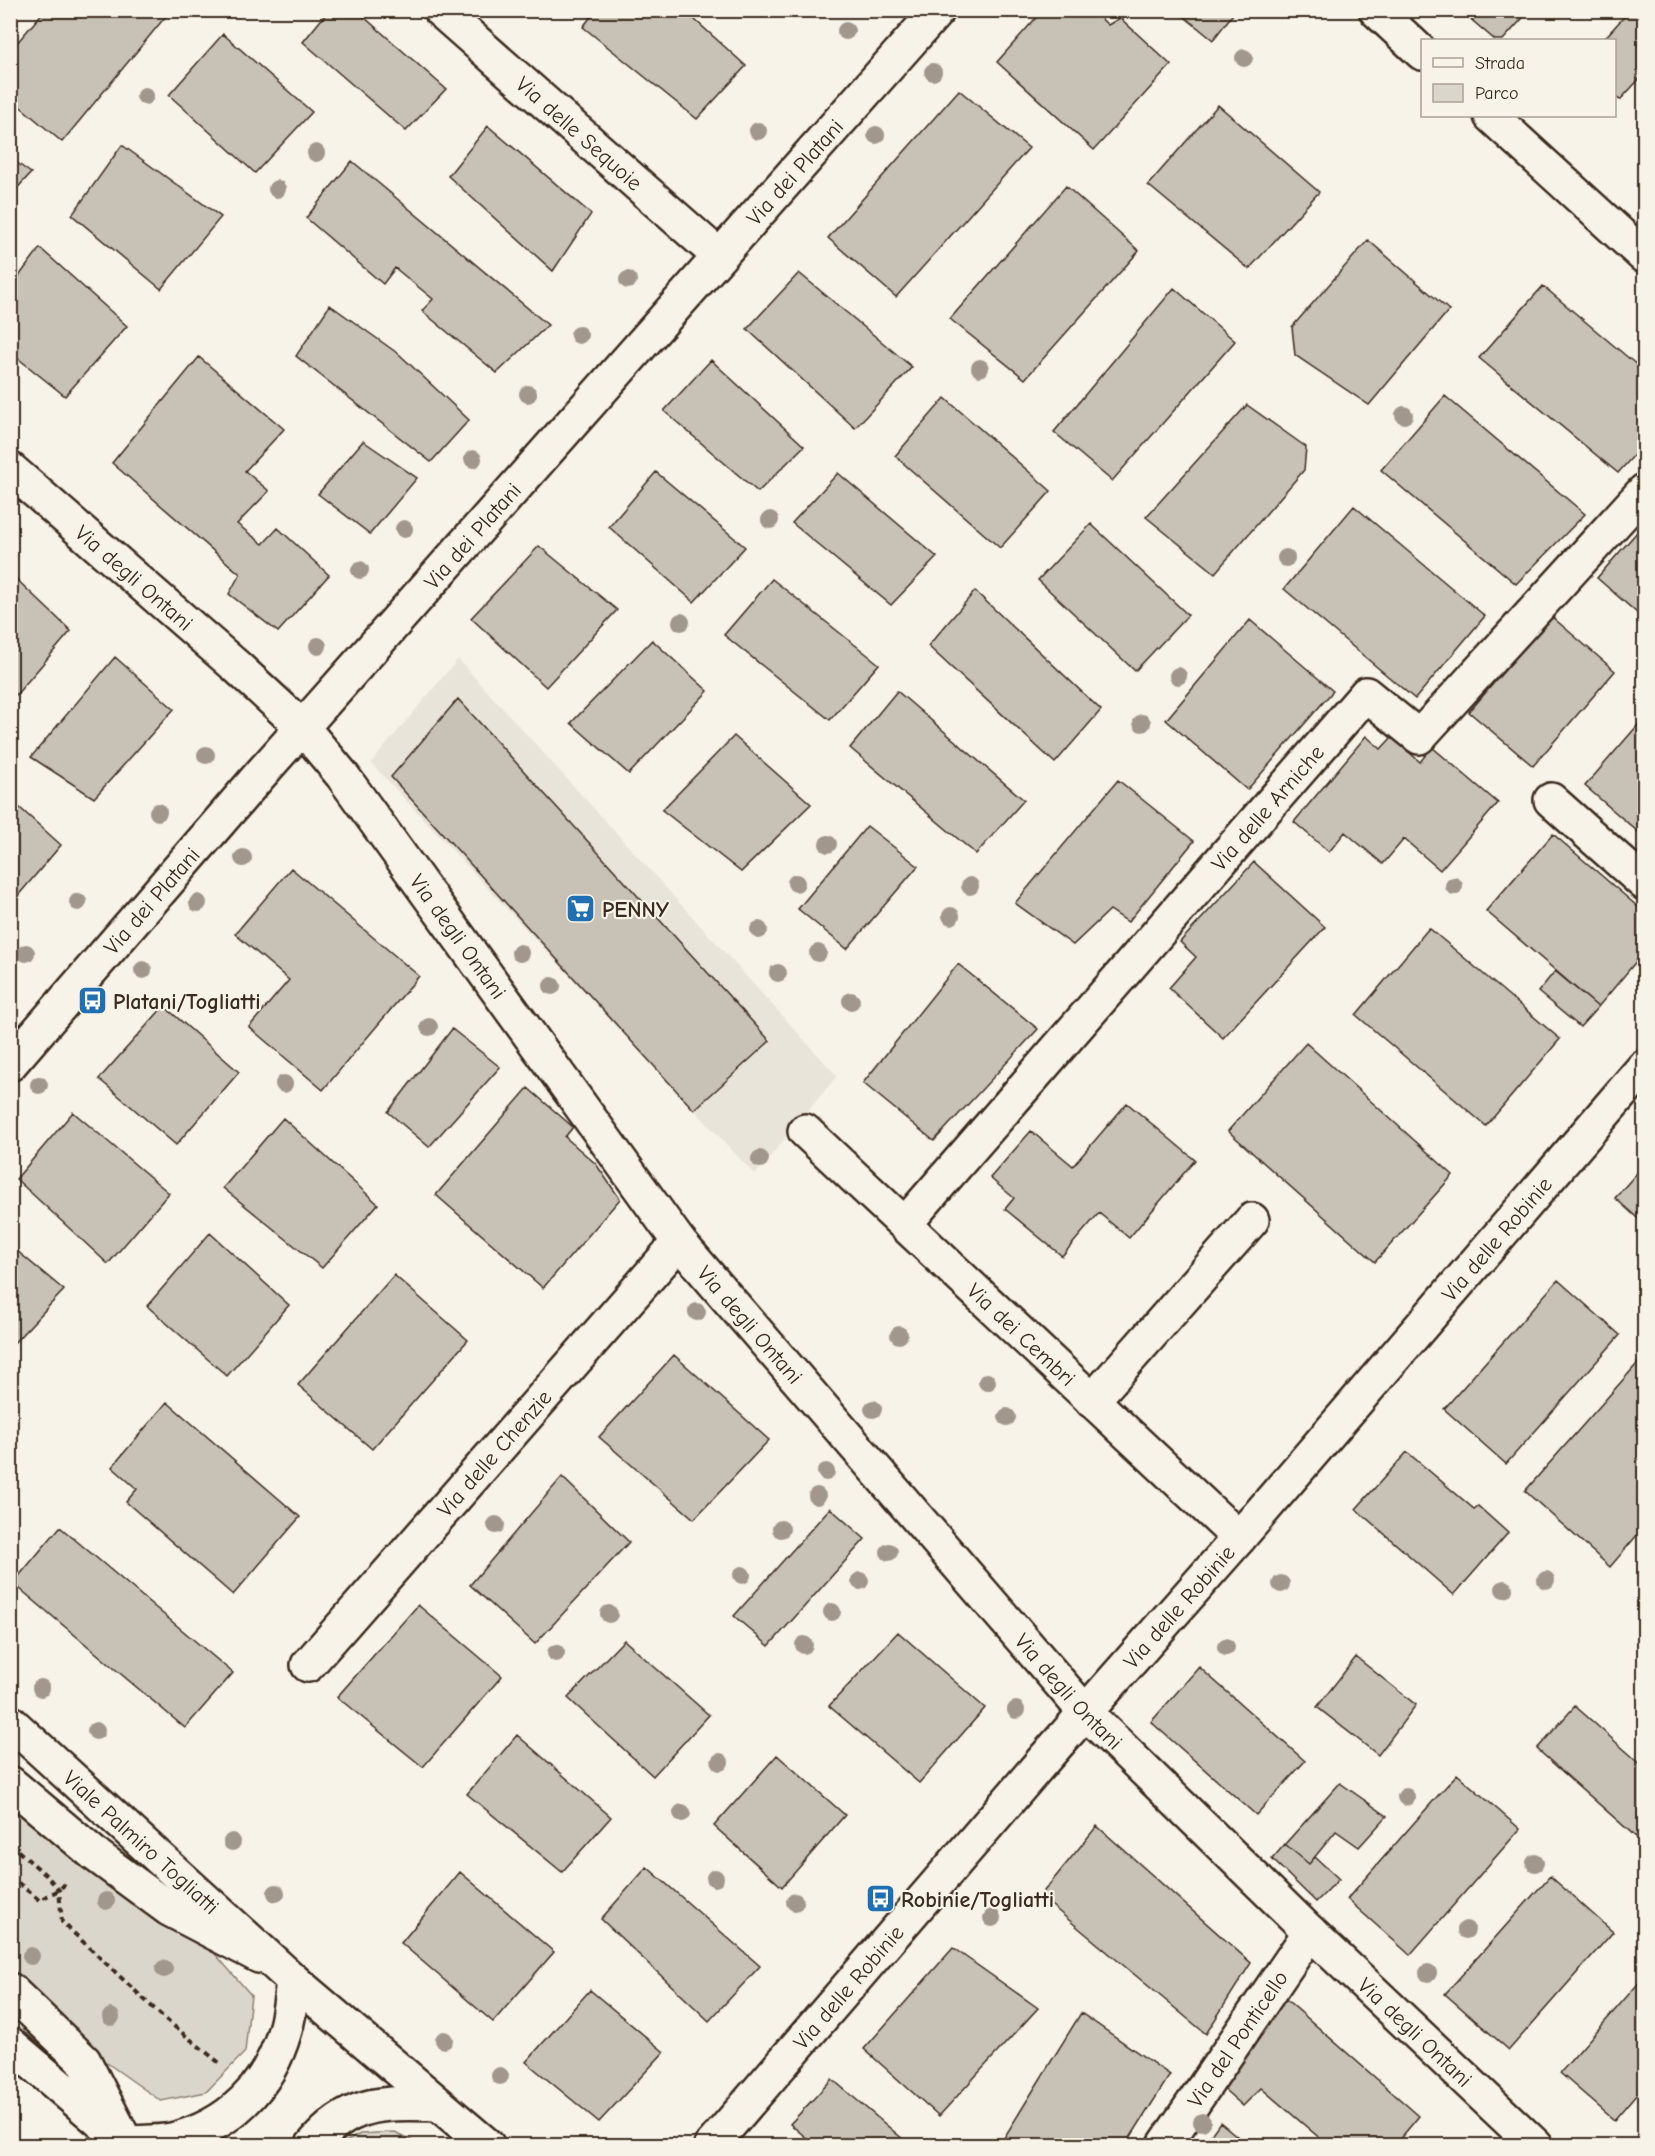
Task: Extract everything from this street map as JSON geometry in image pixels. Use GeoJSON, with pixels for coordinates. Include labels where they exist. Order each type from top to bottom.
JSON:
{"type":"FeatureCollection","features":[{"type":"Feature","properties":{"kind":"street","name":"Via delle Sequoie"},"geometry":{"type":"LineString","coordinates":[[440,10],[719,256]]}},
{"type":"Feature","properties":{"kind":"street","name":"Via dei Platani"},"geometry":{"type":"LineString","coordinates":[[10,1064],[302,727],[938,10]]}},
{"type":"Feature","properties":{"kind":"street"},"geometry":{"type":"LineString","coordinates":[[1377,10],[1421,52]]}},
{"type":"Feature","properties":{"kind":"street"},"geometry":{"type":"LineString","coordinates":[[1492,117],[1644,256]]}},
{"type":"Feature","properties":{"kind":"street","name":"Via degli Ontani"},"geometry":{"type":"LineString","coordinates":[[10,469],[228,659],[302,727],[342,775],[679,1242],[1085,1712],[1310,1932],[1536,2145]]}},
{"type":"Feature","properties":{"kind":"street","name":"Via delle Arniche"},"geometry":{"type":"LineString","coordinates":[[905,1224],[1366,694],[1419,737],[1644,491]]}},
{"type":"Feature","properties":{"kind":"street"},"geometry":{"type":"LineString","coordinates":[[1551,800],[1644,883]]}},
{"type":"Feature","properties":{"kind":"street","name":"Via delle Robinie"},"geometry":{"type":"LineString","coordinates":[[711,2145],[1085,1712],[1239,1538],[1644,1067]]}},
{"type":"Feature","properties":{"kind":"street","name":"Via dei Cembri"},"geometry":{"type":"LineString","coordinates":[[805,1131],[1239,1538]]}},
{"type":"Feature","properties":{"kind":"street"},"geometry":{"type":"LineString","coordinates":[[1092,1401],[1252,1220]]}},
{"type":"Feature","properties":{"kind":"street","name":"Via delle Chenzie"},"geometry":{"type":"LineString","coordinates":[[308,1665],[679,1242]]}},
{"type":"Feature","properties":{"kind":"street","name":"Viale Palmiro Togliatti"},"geometry":{"type":"LineString","coordinates":[[10,1722],[284,1972],[488,2145]]}},
{"type":"Feature","properties":{"kind":"street","name":"Viale Palmiro Togliatti"},"geometry":{"type":"LineString","coordinates":[[10,1783],[93,1853],[169,1909],[284,1972]]}},
{"type":"Feature","properties":{"kind":"street","name":"Via del Ponticello"},"geometry":{"type":"LineString","coordinates":[[1164,2145],[1310,1932]]}},
{"type":"Feature","properties":{"kind":"street"},"geometry":{"type":"LineString","coordinates":[[10,2044],[127,2144],[170,2140],[203,2129],[230,2115],[253,2092],[269,2070],[286,2030],[284,1972]]}},
{"type":"Feature","properties":{"kind":"street"},"geometry":{"type":"LineString","coordinates":[[10,1990],[84,2061],[127,2144]]}},
{"type":"Feature","properties":{"kind":"street"},"geometry":{"type":"LineString","coordinates":[[312,2145],[326,2129],[350,2112],[371,2106],[402,2103],[438,2104]]}},
{"type":"Feature","properties":{"kind":"path"},"geometry":{"type":"LineString","coordinates":[[10,1844],[46,1875],[59,1890],[62,1922],[164,2018],[228,2070]]}},
{"type":"Feature","properties":{"kind":"path"},"geometry":{"type":"LineString","coordinates":[[10,1876],[39,1900],[59,1890],[67,1883]]}},
{"type":"Feature","properties":{"kind":"shaded area","name":"PENNY"},"geometry":{"type":"Polygon","coordinates":[[[458,659],[837,1076],[755,1175],[371,763],[458,659]]]}},
{"type":"Feature","properties":{"kind":"green space"},"geometry":{"type":"Polygon","coordinates":[[[10,1798],[196,1932],[251,1995],[245,2052],[206,2092],[161,2101],[90,2051],[11,1969],[10,1798]]]}},
{"type":"Feature","properties":{"kind":"green space"},"geometry":{"type":"Polygon","coordinates":[[[395,2132],[420,2145],[340,2145],[360,2134],[395,2132]]]}},
{"type":"Feature","properties":{"kind":"building"},"geometry":{"type":"Polygon","coordinates":[[[45,10],[171,10],[62,142],[10,98],[10,51],[45,10]]]}},
{"type":"Feature","properties":{"kind":"building"},"geometry":{"type":"Polygon","coordinates":[[[329,10],[356,10],[446,89],[406,131],[303,42],[329,10]]]}},
{"type":"Feature","properties":{"kind":"building"},"geometry":{"type":"Polygon","coordinates":[[[596,10],[684,10],[746,66],[697,119],[583,27],[596,10]]]}},
{"type":"Feature","properties":{"kind":"building"},"geometry":{"type":"Polygon","coordinates":[[[1043,10],[1092,10],[1108,25],[1120,18],[1171,65],[1094,150],[997,62],[1043,10]]]}},
{"type":"Feature","properties":{"kind":"building"},"geometry":{"type":"Polygon","coordinates":[[[1176,10],[1236,10],[1213,40],[1176,10]]]}},
{"type":"Feature","properties":{"kind":"building"},"geometry":{"type":"Polygon","coordinates":[[[1460,10],[1530,10],[1504,39],[1494,39],[1460,10]]]}},
{"type":"Feature","properties":{"kind":"building"},"geometry":{"type":"Polygon","coordinates":[[[1630,10],[1644,10],[1644,74],[1620,100],[1616,97],[1616,39],[1604,39],[1630,10]]]}},
{"type":"Feature","properties":{"kind":"building"},"geometry":{"type":"Polygon","coordinates":[[[223,34],[312,112],[255,173],[169,95],[223,34]]]}},
{"type":"Feature","properties":{"kind":"building"},"geometry":{"type":"Polygon","coordinates":[[[959,90],[1029,148],[896,297],[828,238],[959,90]]]}},
{"type":"Feature","properties":{"kind":"building"},"geometry":{"type":"Polygon","coordinates":[[[1218,105],[1319,192],[1249,269],[1148,185],[1218,105]]]}},
{"type":"Feature","properties":{"kind":"building"},"geometry":{"type":"Polygon","coordinates":[[[488,126],[591,214],[553,271],[448,176],[488,126]]]}},
{"type":"Feature","properties":{"kind":"building"},"geometry":{"type":"Polygon","coordinates":[[[122,145],[221,217],[161,289],[72,215],[122,145]]]}},
{"type":"Feature","properties":{"kind":"building"},"geometry":{"type":"Polygon","coordinates":[[[10,158],[31,173],[10,196],[10,158]]]}},
{"type":"Feature","properties":{"kind":"building"},"geometry":{"type":"Polygon","coordinates":[[[352,161],[548,325],[497,373],[422,311],[433,299],[395,268],[383,284],[306,218],[352,161]]]}},
{"type":"Feature","properties":{"kind":"building"},"geometry":{"type":"Polygon","coordinates":[[[1066,186],[1139,251],[1025,379],[950,319],[1066,186]]]}},
{"type":"Feature","properties":{"kind":"building"},"geometry":{"type":"Polygon","coordinates":[[[1368,240],[1449,310],[1369,405],[1295,355],[1292,327],[1368,240]]]}},
{"type":"Feature","properties":{"kind":"building"},"geometry":{"type":"Polygon","coordinates":[[[40,248],[127,326],[65,396],[10,352],[10,288],[40,248]]]}},
{"type":"Feature","properties":{"kind":"building"},"geometry":{"type":"Polygon","coordinates":[[[799,273],[912,367],[855,428],[747,329],[799,273]]]}},
{"type":"Feature","properties":{"kind":"building"},"geometry":{"type":"Polygon","coordinates":[[[1543,286],[1644,371],[1644,444],[1618,473],[1479,358],[1543,286]]]}},
{"type":"Feature","properties":{"kind":"building"},"geometry":{"type":"Polygon","coordinates":[[[1174,288],[1235,341],[1112,481],[1054,432],[1174,288]]]}},
{"type":"Feature","properties":{"kind":"building"},"geometry":{"type":"Polygon","coordinates":[[[330,305],[400,355],[469,420],[431,462],[296,356],[330,305]]]}},
{"type":"Feature","properties":{"kind":"building"},"geometry":{"type":"Polygon","coordinates":[[[199,357],[284,429],[245,471],[269,491],[237,524],[263,544],[278,528],[329,575],[278,632],[229,594],[240,574],[112,463],[199,357]]]}},
{"type":"Feature","properties":{"kind":"building"},"geometry":{"type":"Polygon","coordinates":[[[711,360],[804,446],[758,492],[664,411],[711,360]]]}},
{"type":"Feature","properties":{"kind":"building"},"geometry":{"type":"Polygon","coordinates":[[[1445,396],[1585,514],[1516,584],[1381,470],[1445,396]]]}},
{"type":"Feature","properties":{"kind":"building"},"geometry":{"type":"Polygon","coordinates":[[[945,398],[1051,491],[1000,548],[895,456],[945,398]]]}},
{"type":"Feature","properties":{"kind":"building"},"geometry":{"type":"Polygon","coordinates":[[[1247,405],[1306,447],[1304,470],[1215,573],[1146,517],[1247,405]]]}},
{"type":"Feature","properties":{"kind":"building"},"geometry":{"type":"Polygon","coordinates":[[[363,441],[417,478],[370,534],[318,494],[363,441]]]}},
{"type":"Feature","properties":{"kind":"building"},"geometry":{"type":"Polygon","coordinates":[[[656,472],[745,547],[694,602],[609,527],[656,472]]]}},
{"type":"Feature","properties":{"kind":"building"},"geometry":{"type":"Polygon","coordinates":[[[838,473],[937,557],[891,605],[792,523],[838,473]]]}},
{"type":"Feature","properties":{"kind":"building"},"geometry":{"type":"Polygon","coordinates":[[[1354,506],[1485,616],[1415,699],[1284,589],[1354,506]]]}},
{"type":"Feature","properties":{"kind":"building"},"geometry":{"type":"Polygon","coordinates":[[[1091,524],[1188,615],[1135,671],[1038,580],[1091,524]]]}},
{"type":"Feature","properties":{"kind":"building"},"geometry":{"type":"Polygon","coordinates":[[[1644,524],[1644,619],[1597,578],[1644,524]]]}},
{"type":"Feature","properties":{"kind":"building"},"geometry":{"type":"Polygon","coordinates":[[[539,546],[617,610],[546,687],[471,618],[539,546]]]}},
{"type":"Feature","properties":{"kind":"building"},"geometry":{"type":"Polygon","coordinates":[[[10,573],[71,631],[10,702],[10,573]]]}},
{"type":"Feature","properties":{"kind":"building"},"geometry":{"type":"Polygon","coordinates":[[[772,579],[879,664],[830,720],[724,635],[772,579]]]}},
{"type":"Feature","properties":{"kind":"building"},"geometry":{"type":"Polygon","coordinates":[[[975,591],[1101,710],[1055,763],[928,646],[975,591]]]}},
{"type":"Feature","properties":{"kind":"building"},"geometry":{"type":"Polygon","coordinates":[[[1551,616],[1615,671],[1533,766],[1469,712],[1551,616]]]}},
{"type":"Feature","properties":{"kind":"building"},"geometry":{"type":"Polygon","coordinates":[[[1250,620],[1333,691],[1247,790],[1166,720],[1250,620]]]}},
{"type":"Feature","properties":{"kind":"building"},"geometry":{"type":"Polygon","coordinates":[[[652,640],[708,691],[629,774],[571,723],[652,640]]]}},
{"type":"Feature","properties":{"kind":"building"},"geometry":{"type":"Polygon","coordinates":[[[115,657],[174,709],[94,798],[31,757],[115,657]]]}},
{"type":"Feature","properties":{"kind":"building"},"geometry":{"type":"Polygon","coordinates":[[[897,691],[1024,800],[976,854],[850,748],[897,691]]]}},
{"type":"Feature","properties":{"kind":"building","name":"PENNY"},"geometry":{"type":"Polygon","coordinates":[[[458,699],[770,1041],[694,1110],[391,777],[458,699]]]}},
{"type":"Feature","properties":{"kind":"building"},"geometry":{"type":"Polygon","coordinates":[[[1644,718],[1644,837],[1585,786],[1644,718]]]}},
{"type":"Feature","properties":{"kind":"building"},"geometry":{"type":"Polygon","coordinates":[[[734,736],[811,804],[741,872],[662,810],[734,736]]]}},
{"type":"Feature","properties":{"kind":"building"},"geometry":{"type":"Polygon","coordinates":[[[1366,736],[1381,749],[1392,737],[1420,762],[1432,747],[1498,803],[1440,870],[1404,839],[1383,864],[1345,832],[1329,852],[1294,822],[1366,736]]]}},
{"type":"Feature","properties":{"kind":"building"},"geometry":{"type":"Polygon","coordinates":[[[1118,780],[1194,841],[1128,922],[1110,910],[1073,945],[1015,903],[1118,780]]]}},
{"type":"Feature","properties":{"kind":"building"},"geometry":{"type":"Polygon","coordinates":[[[10,799],[61,845],[10,905],[10,799]]]}},
{"type":"Feature","properties":{"kind":"building"},"geometry":{"type":"Polygon","coordinates":[[[867,826],[918,866],[847,949],[798,909],[867,826]]]}},
{"type":"Feature","properties":{"kind":"building"},"geometry":{"type":"Polygon","coordinates":[[[1553,834],[1644,912],[1644,952],[1598,1007],[1486,911],[1553,834]]]}},
{"type":"Feature","properties":{"kind":"building"},"geometry":{"type":"Polygon","coordinates":[[[1254,862],[1325,927],[1223,1038],[1169,988],[1196,957],[1180,942],[1254,862]]]}},
{"type":"Feature","properties":{"kind":"building"},"geometry":{"type":"Polygon","coordinates":[[[291,868],[419,976],[323,1090],[249,1027],[289,980],[235,934],[291,868]]]}},
{"type":"Feature","properties":{"kind":"building"},"geometry":{"type":"Polygon","coordinates":[[[1429,928],[1560,1039],[1486,1126],[1356,1015],[1429,928]]]}},
{"type":"Feature","properties":{"kind":"building"},"geometry":{"type":"Polygon","coordinates":[[[958,964],[1038,1029],[934,1141],[863,1083],[958,964]]]}},
{"type":"Feature","properties":{"kind":"building"},"geometry":{"type":"Polygon","coordinates":[[[1555,971],[1598,1007],[1580,1027],[1538,992],[1555,971]]]}},
{"type":"Feature","properties":{"kind":"building"},"geometry":{"type":"Polygon","coordinates":[[[164,1006],[239,1072],[176,1145],[99,1079],[164,1006]]]}},
{"type":"Feature","properties":{"kind":"building"},"geometry":{"type":"Polygon","coordinates":[[[452,1029],[500,1067],[429,1147],[388,1112],[452,1029]]]}},
{"type":"Feature","properties":{"kind":"building"},"geometry":{"type":"Polygon","coordinates":[[[1306,1043],[1453,1175],[1375,1262],[1228,1131],[1306,1043]]]}},
{"type":"Feature","properties":{"kind":"building"},"geometry":{"type":"Polygon","coordinates":[[[528,1088],[573,1127],[565,1137],[596,1164],[620,1199],[543,1288],[436,1195],[528,1088]]]}},
{"type":"Feature","properties":{"kind":"building"},"geometry":{"type":"Polygon","coordinates":[[[1127,1103],[1195,1160],[1129,1238],[1099,1213],[1062,1256],[1005,1209],[1014,1198],[990,1178],[1031,1131],[1073,1166],[1127,1103]]]}},
{"type":"Feature","properties":{"kind":"building"},"geometry":{"type":"Polygon","coordinates":[[[73,1112],[169,1193],[108,1264],[16,1179],[73,1112]]]}},
{"type":"Feature","properties":{"kind":"building"},"geometry":{"type":"Polygon","coordinates":[[[283,1118],[378,1204],[322,1268],[223,1188],[283,1118]]]}},
{"type":"Feature","properties":{"kind":"building"},"geometry":{"type":"Polygon","coordinates":[[[1644,1165],[1644,1224],[1615,1198],[1644,1165]]]}},
{"type":"Feature","properties":{"kind":"building"},"geometry":{"type":"Polygon","coordinates":[[[210,1233],[289,1305],[227,1376],[147,1306],[210,1233]]]}},
{"type":"Feature","properties":{"kind":"building"},"geometry":{"type":"Polygon","coordinates":[[[10,1245],[64,1290],[10,1347],[10,1245]]]}},
{"type":"Feature","properties":{"kind":"building"},"geometry":{"type":"Polygon","coordinates":[[[394,1275],[468,1340],[372,1449],[298,1385],[394,1275]]]}},
{"type":"Feature","properties":{"kind":"building"},"geometry":{"type":"Polygon","coordinates":[[[1558,1280],[1620,1335],[1506,1464],[1444,1409],[1558,1280]]]}},
{"type":"Feature","properties":{"kind":"building"},"geometry":{"type":"Polygon","coordinates":[[[674,1355],[769,1440],[694,1519],[599,1437],[674,1355]]]}},
{"type":"Feature","properties":{"kind":"building"},"geometry":{"type":"Polygon","coordinates":[[[1644,1356],[1644,1527],[1610,1567],[1525,1491],[1644,1356]]]}},
{"type":"Feature","properties":{"kind":"building"},"geometry":{"type":"Polygon","coordinates":[[[167,1402],[300,1517],[233,1595],[126,1502],[137,1489],[112,1467],[167,1402]]]}},
{"type":"Feature","properties":{"kind":"building"},"geometry":{"type":"Polygon","coordinates":[[[1407,1452],[1474,1509],[1478,1506],[1508,1533],[1454,1595],[1356,1509],[1407,1452]]]}},
{"type":"Feature","properties":{"kind":"building"},"geometry":{"type":"Polygon","coordinates":[[[562,1477],[629,1542],[535,1644],[470,1585],[562,1477]]]}},
{"type":"Feature","properties":{"kind":"building"},"geometry":{"type":"Polygon","coordinates":[[[830,1508],[865,1539],[769,1646],[734,1616],[830,1508]]]}},
{"type":"Feature","properties":{"kind":"building"},"geometry":{"type":"Polygon","coordinates":[[[60,1527],[233,1673],[185,1728],[13,1583],[60,1527]]]}},
{"type":"Feature","properties":{"kind":"building"},"geometry":{"type":"Polygon","coordinates":[[[418,1605],[502,1676],[423,1767],[337,1697],[418,1605]]]}},
{"type":"Feature","properties":{"kind":"building"},"geometry":{"type":"Polygon","coordinates":[[[898,1632],[985,1708],[919,1783],[829,1706],[898,1632]]]}},
{"type":"Feature","properties":{"kind":"building"},"geometry":{"type":"Polygon","coordinates":[[[624,1640],[709,1715],[653,1776],[568,1698],[624,1640]]]}},
{"type":"Feature","properties":{"kind":"building"},"geometry":{"type":"Polygon","coordinates":[[[1356,1657],[1416,1705],[1378,1755],[1317,1707],[1356,1657]]]}},
{"type":"Feature","properties":{"kind":"building"},"geometry":{"type":"Polygon","coordinates":[[[1199,1667],[1305,1761],[1256,1815],[1151,1722],[1199,1667]]]}},
{"type":"Feature","properties":{"kind":"building"},"geometry":{"type":"Polygon","coordinates":[[[1575,1706],[1644,1767],[1644,1844],[1537,1749],[1575,1706]]]}},
{"type":"Feature","properties":{"kind":"building"},"geometry":{"type":"Polygon","coordinates":[[[517,1735],[611,1817],[562,1872],[467,1794],[517,1735]]]}},
{"type":"Feature","properties":{"kind":"building"},"geometry":{"type":"Polygon","coordinates":[[[777,1755],[845,1815],[782,1887],[714,1826],[777,1755]]]}},
{"type":"Feature","properties":{"kind":"building"},"geometry":{"type":"Polygon","coordinates":[[[1457,1774],[1520,1829],[1410,1955],[1347,1899],[1457,1774]]]}},
{"type":"Feature","properties":{"kind":"building"},"geometry":{"type":"Polygon","coordinates":[[[1340,1783],[1387,1816],[1359,1847],[1336,1831],[1309,1864],[1285,1844],[1340,1783]]]}},
{"type":"Feature","properties":{"kind":"building"},"geometry":{"type":"Polygon","coordinates":[[[1097,1826],[1251,1963],[1206,2034],[1040,1896],[1097,1826]]]}},
{"type":"Feature","properties":{"kind":"building"},"geometry":{"type":"Polygon","coordinates":[[[1285,1844],[1309,1864],[1315,1857],[1339,1879],[1316,1902],[1272,1859],[1285,1844]]]}},
{"type":"Feature","properties":{"kind":"building"},"geometry":{"type":"Polygon","coordinates":[[[647,1867],[760,1966],[709,2021],[601,1919],[647,1867]]]}},
{"type":"Feature","properties":{"kind":"building"},"geometry":{"type":"Polygon","coordinates":[[[460,1872],[554,1952],[493,2022],[401,1943],[460,1872]]]}},
{"type":"Feature","properties":{"kind":"building"},"geometry":{"type":"Polygon","coordinates":[[[1550,1876],[1613,1932],[1509,2050],[1445,1994],[1550,1876]]]}},
{"type":"Feature","properties":{"kind":"building"},"geometry":{"type":"Polygon","coordinates":[[[953,1948],[1038,2008],[939,2116],[864,2049],[953,1948]]]}},
{"type":"Feature","properties":{"kind":"building"},"geometry":{"type":"Polygon","coordinates":[[[1644,1977],[1644,2085],[1614,2120],[1560,2073],[1644,1977]]]}},
{"type":"Feature","properties":{"kind":"building"},"geometry":{"type":"Polygon","coordinates":[[[590,1990],[664,2052],[599,2122],[526,2062],[590,1990]]]}},
{"type":"Feature","properties":{"kind":"building"},"geometry":{"type":"Polygon","coordinates":[[[1280,1994],[1419,2116],[1394,2146],[1329,2146],[1261,2088],[1243,2106],[1218,2084],[1280,1994]]]}},
{"type":"Feature","properties":{"kind":"building"},"geometry":{"type":"Polygon","coordinates":[[[1081,2013],[1170,2075],[1125,2146],[999,2146],[1081,2013]]]}},
{"type":"Feature","properties":{"kind":"building"},"geometry":{"type":"Polygon","coordinates":[[[832,2079],[911,2146],[816,2146],[790,2124],[832,2079]]]}},
{"type":"Feature","properties":{"kind":"building"},"geometry":{"type":"Polygon","coordinates":[[[1220,2122],[1249,2146],[1203,2146],[1220,2122]]]}},
{"type":"Feature","properties":{"kind":"place","name":"PENNY"},"geometry":{"type":"Point","coordinates":[581,909]}},
{"type":"Feature","properties":{"kind":"place","name":"Platani/Togliatti"},"geometry":{"type":"Point","coordinates":[92,1001]}},
{"type":"Feature","properties":{"kind":"place","name":"Robinie/Togliatti"},"geometry":{"type":"Point","coordinates":[880,1899]}}]}
